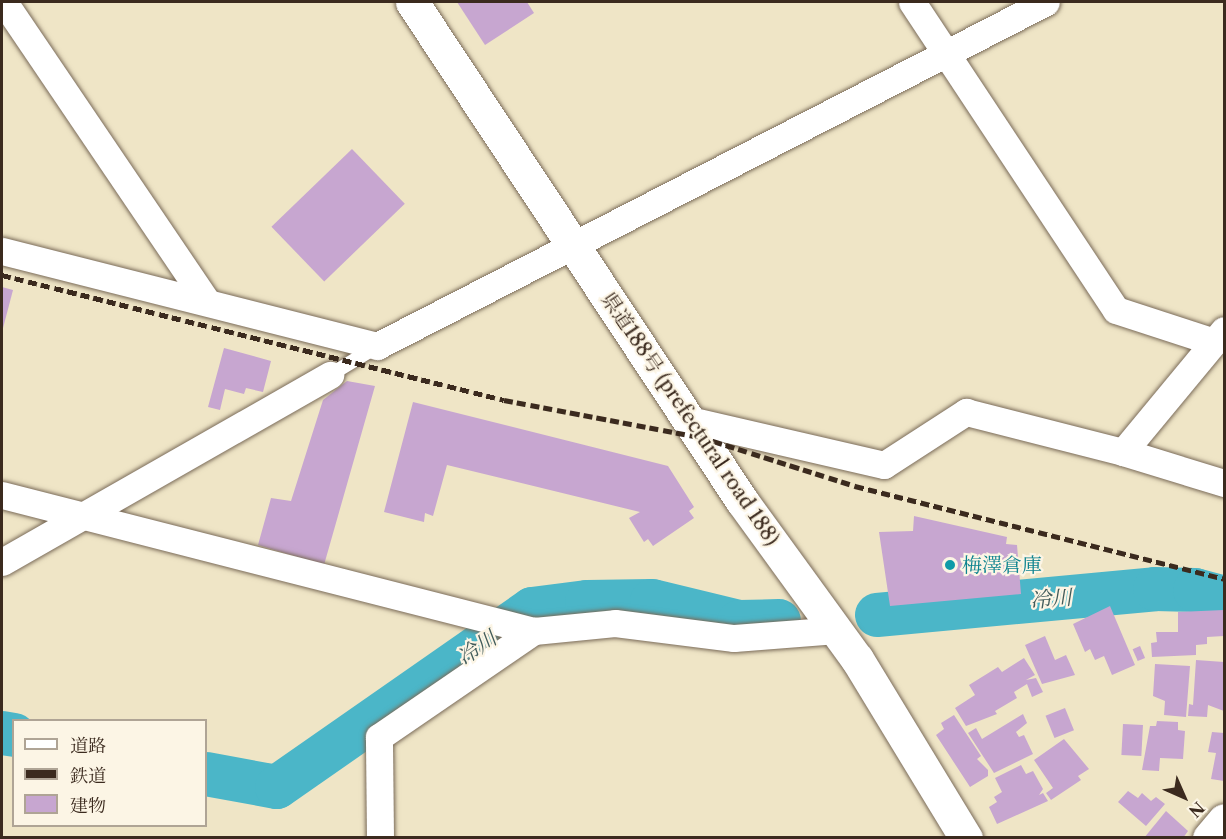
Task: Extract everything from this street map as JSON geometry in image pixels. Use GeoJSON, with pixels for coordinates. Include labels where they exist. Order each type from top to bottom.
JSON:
{"type":"FeatureCollection","features":[{"type":"Feature","properties":{"kind":"main road","name":"県道188号 (prefectural road 188)"},"geometry":{"type":"LineString","coordinates":[[412,2],[742,501],[837,630],[966,837]]}},
{"type":"Feature","properties":{"kind":"main road"},"geometry":{"type":"LineString","coordinates":[[1209,837],[1224,820]]}},
{"type":"Feature","properties":{"kind":"street"},"geometry":{"type":"LineString","coordinates":[[4,2],[206,300]]}},
{"type":"Feature","properties":{"kind":"street"},"geometry":{"type":"LineString","coordinates":[[912,2],[1116,310],[1219,336],[1123,452]]}},
{"type":"Feature","properties":{"kind":"street"},"geometry":{"type":"LineString","coordinates":[[2,251],[206,300],[377,346],[1046,2]]}},
{"type":"Feature","properties":{"kind":"street"},"geometry":{"type":"LineString","coordinates":[[2,562],[330,375]]}},
{"type":"Feature","properties":{"kind":"street"},"geometry":{"type":"LineString","coordinates":[[689,420],[884,465],[966,412],[1123,452],[1224,483]]}},
{"type":"Feature","properties":{"kind":"street"},"geometry":{"type":"LineString","coordinates":[[2,495],[534,631],[615,623],[734,638],[837,630]]}},
{"type":"Feature","properties":{"kind":"street"},"geometry":{"type":"LineString","coordinates":[[380,837],[380,736],[534,631]]}},
{"type":"Feature","properties":{"kind":"lane"},"geometry":{"type":"LineString","coordinates":[[330,375],[377,346]]}},
{"type":"Feature","properties":{"kind":"building"},"geometry":{"type":"Polygon","coordinates":[[[457,2],[527,2],[534,13],[485,45],[457,2]]]}},
{"type":"Feature","properties":{"kind":"building"},"geometry":{"type":"Polygon","coordinates":[[[352,149],[405,204],[324,281],[271,227],[352,149]]]}},
{"type":"Feature","properties":{"kind":"building"},"geometry":{"type":"Polygon","coordinates":[[[2,287],[13,290],[2,332],[2,287]]]}},
{"type":"Feature","properties":{"kind":"building"},"geometry":{"type":"Polygon","coordinates":[[[224,348],[271,361],[263,392],[246,388],[244,394],[225,389],[220,410],[208,407],[224,348]]]}},
{"type":"Feature","properties":{"kind":"building"},"geometry":{"type":"Polygon","coordinates":[[[347,381],[375,386],[324,565],[258,545],[271,498],[291,501],[323,400],[347,381]]]}},
{"type":"Feature","properties":{"kind":"building"},"geometry":{"type":"Polygon","coordinates":[[[413,402],[668,466],[694,507],[689,511],[694,518],[653,546],[648,539],[644,542],[629,518],[640,512],[447,465],[433,516],[425,513],[424,522],[384,512],[413,402]]]}},
{"type":"Feature","properties":{"kind":"building","name":"梅澤倉庫"},"geometry":{"type":"Polygon","coordinates":[[[914,516],[1007,537],[1006,544],[1017,545],[1021,594],[890,606],[879,532],[913,531],[914,516]]]}},
{"type":"Feature","properties":{"kind":"building"},"geometry":{"type":"Polygon","coordinates":[[[1110,606],[1135,665],[1112,675],[1104,656],[1095,660],[1090,649],[1085,652],[1073,624],[1110,606]]]}},
{"type":"Feature","properties":{"kind":"building"},"geometry":{"type":"Polygon","coordinates":[[[1224,610],[1224,636],[1207,637],[1207,644],[1196,645],[1196,655],[1152,657],[1151,643],[1157,642],[1156,632],[1178,632],[1178,612],[1224,610]]]}},
{"type":"Feature","properties":{"kind":"building"},"geometry":{"type":"Polygon","coordinates":[[[1045,636],[1055,660],[1066,655],[1075,675],[1042,684],[1025,645],[1045,636]]]}},
{"type":"Feature","properties":{"kind":"building"},"geometry":{"type":"Polygon","coordinates":[[[1140,646],[1145,658],[1138,661],[1133,649],[1140,646]]]}},
{"type":"Feature","properties":{"kind":"building"},"geometry":{"type":"Polygon","coordinates":[[[1024,658],[1035,675],[1026,680],[1036,678],[1043,692],[1032,697],[1027,684],[1014,692],[1017,698],[995,711],[997,714],[966,726],[955,708],[975,695],[969,685],[998,667],[1002,672],[1024,658]]]}},
{"type":"Feature","properties":{"kind":"building"},"geometry":{"type":"Polygon","coordinates":[[[1196,660],[1224,662],[1224,711],[1208,705],[1207,717],[1188,716],[1189,704],[1193,705],[1196,660]]]}},
{"type":"Feature","properties":{"kind":"building"},"geometry":{"type":"Polygon","coordinates":[[[1155,664],[1190,666],[1186,717],[1164,715],[1165,701],[1153,696],[1155,664]]]}},
{"type":"Feature","properties":{"kind":"building"},"geometry":{"type":"Polygon","coordinates":[[[1065,708],[1074,730],[1055,738],[1046,716],[1065,708]]]}},
{"type":"Feature","properties":{"kind":"building"},"geometry":{"type":"Polygon","coordinates":[[[1023,714],[1027,723],[1016,732],[1019,737],[1024,735],[1033,754],[994,773],[968,733],[976,728],[982,739],[1023,714]]]}},
{"type":"Feature","properties":{"kind":"building"},"geometry":{"type":"Polygon","coordinates":[[[954,715],[981,756],[977,759],[988,770],[988,776],[970,787],[936,735],[944,729],[941,723],[954,715]]]}},
{"type":"Feature","properties":{"kind":"building"},"geometry":{"type":"Polygon","coordinates":[[[1157,721],[1178,722],[1178,730],[1185,731],[1183,759],[1160,758],[1159,771],[1142,770],[1150,726],[1156,726],[1157,721]]]}},
{"type":"Feature","properties":{"kind":"building"},"geometry":{"type":"Polygon","coordinates":[[[1123,724],[1143,725],[1141,756],[1121,755],[1123,724]]]}},
{"type":"Feature","properties":{"kind":"building"},"geometry":{"type":"Polygon","coordinates":[[[1212,732],[1224,733],[1224,781],[1211,779],[1216,753],[1208,752],[1212,732]]]}},
{"type":"Feature","properties":{"kind":"building"},"geometry":{"type":"Polygon","coordinates":[[[1064,739],[1089,769],[1078,776],[1081,780],[1051,800],[1046,793],[1053,788],[1034,760],[1064,739]]]}},
{"type":"Feature","properties":{"kind":"building"},"geometry":{"type":"Polygon","coordinates":[[[1021,765],[1026,774],[1033,771],[1043,789],[1039,795],[1043,793],[1048,801],[997,824],[989,807],[997,802],[994,797],[1002,792],[995,778],[1021,765]]]}},
{"type":"Feature","properties":{"kind":"building"},"geometry":{"type":"Polygon","coordinates":[[[1128,791],[1138,798],[1142,793],[1151,801],[1156,797],[1165,804],[1146,826],[1118,802],[1128,791]]]}},
{"type":"Feature","properties":{"kind":"building"},"geometry":{"type":"Polygon","coordinates":[[[1166,811],[1188,831],[1183,838],[1144,838],[1166,811]]]}},
{"type":"Feature","properties":{"kind":"waterway","name":"冷川"},"geometry":{"type":"LineString","coordinates":[[877,615],[1155,589],[1195,590],[1224,598]]}},
{"type":"Feature","properties":{"kind":"waterway","name":"冷川"},"geometry":{"type":"LineString","coordinates":[[207,774],[277,787],[532,609],[587,602],[652,601],[739,622],[779,621]]}},
{"type":"Feature","properties":{"kind":"waterway","name":"冷川"},"geometry":{"type":"LineString","coordinates":[[2,733],[12,735]]}},
{"type":"Feature","properties":{"kind":"railway"},"geometry":{"type":"LineString","coordinates":[[2,275],[504,400],[700,437],[855,486],[1224,579]]}},
{"type":"Feature","properties":{"kind":"place","name":"梅澤倉庫"},"geometry":{"type":"Point","coordinates":[950,565]}}]}
